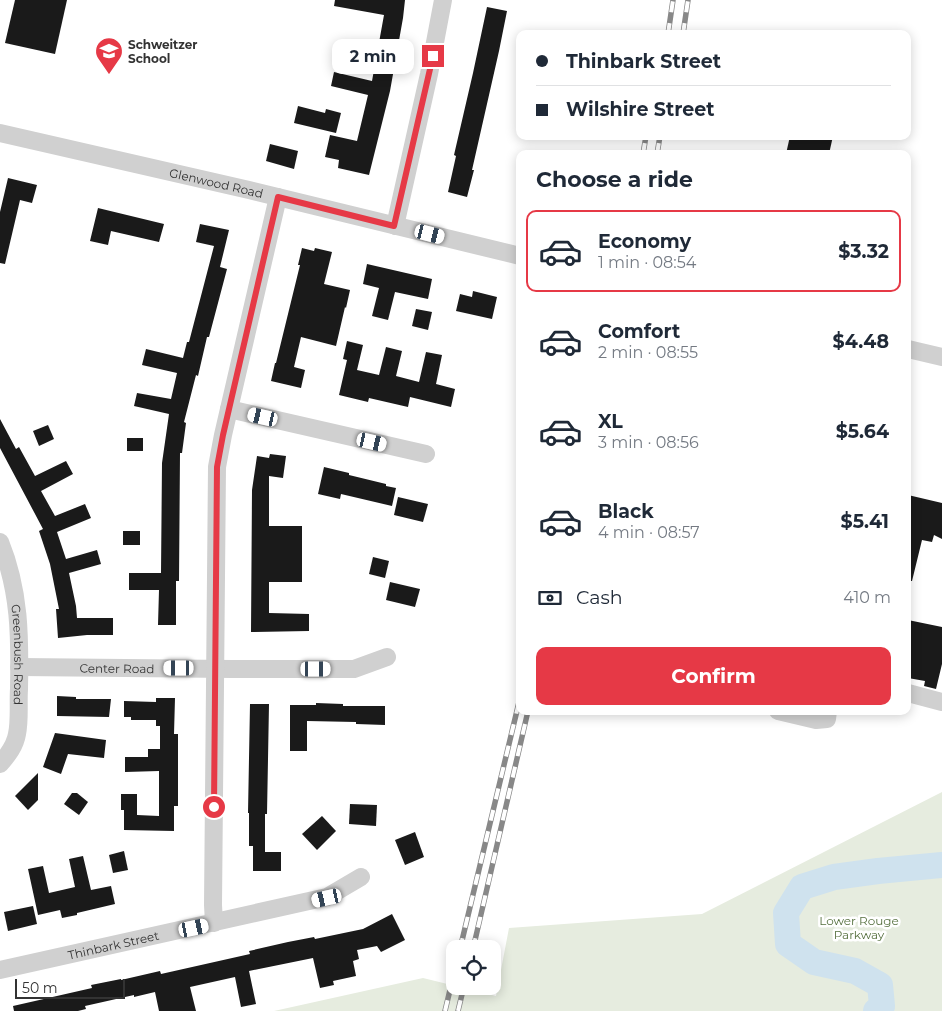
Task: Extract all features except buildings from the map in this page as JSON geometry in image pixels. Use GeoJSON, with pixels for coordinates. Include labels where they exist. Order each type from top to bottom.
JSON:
{"type":"FeatureCollection","features":[{"type":"Feature","properties":{"kind":"street"},"geometry":{"type":"LineString","coordinates":[[394,226],[429,74],[443,0]]}},
{"type":"Feature","properties":{"kind":"street","name":"Glenwood Road"},"geometry":{"type":"LineString","coordinates":[[0,133],[278,197],[516,255]]}},
{"type":"Feature","properties":{"kind":"street"},"geometry":{"type":"LineString","coordinates":[[214,923],[217,467],[278,197]]}},
{"type":"Feature","properties":{"kind":"street"},"geometry":{"type":"LineString","coordinates":[[911,350],[942,357]]}},
{"type":"Feature","properties":{"kind":"street"},"geometry":{"type":"LineString","coordinates":[[229,409],[426,454]]}},
{"type":"Feature","properties":{"kind":"street","name":"Greenbush Road"},"geometry":{"type":"LineString","coordinates":[[0,542],[12,578],[17,607],[19,667],[17,735],[9,753],[0,764]]}},
{"type":"Feature","properties":{"kind":"street","name":"Center Road"},"geometry":{"type":"LineString","coordinates":[[19,667],[354,669],[387,658]]}},
{"type":"Feature","properties":{"kind":"street"},"geometry":{"type":"LineString","coordinates":[[911,694],[942,702]]}},
{"type":"Feature","properties":{"kind":"street"},"geometry":{"type":"LineString","coordinates":[[795,715],[816,720],[827,718],[827,715]]}},
{"type":"Feature","properties":{"kind":"street","name":"Thinbark Street"},"geometry":{"type":"LineString","coordinates":[[0,970],[327,898],[361,876]]}},
{"type":"Feature","properties":{"kind":"green space","name":"Lower Rouge Parkway"},"geometry":{"type":"Polygon","coordinates":[[[942,792],[942,1011],[274,1011],[423,978],[446,984],[446,995],[501,995],[501,970],[509,928],[702,914],[942,792]]]}},
{"type":"Feature","properties":{"kind":"waterway"},"geometry":{"type":"LineString","coordinates":[[876,1011],[882,1006],[880,985],[855,971],[814,962],[788,944],[786,913],[802,887],[834,877],[942,865]]}},
{"type":"Feature","properties":{"kind":"railway"},"geometry":{"type":"LineString","coordinates":[[669,30],[673,0]]}},
{"type":"Feature","properties":{"kind":"railway"},"geometry":{"type":"LineString","coordinates":[[684,30],[688,0]]}},
{"type":"Feature","properties":{"kind":"railway"},"geometry":{"type":"LineString","coordinates":[[644,150],[645,140]]}},
{"type":"Feature","properties":{"kind":"railway"},"geometry":{"type":"LineString","coordinates":[[658,150],[659,140]]}},
{"type":"Feature","properties":{"kind":"railway"},"geometry":{"type":"LineString","coordinates":[[462,940],[516,715]]}},
{"type":"Feature","properties":{"kind":"railway"},"geometry":{"type":"LineString","coordinates":[[475,940],[527,715]]}},
{"type":"Feature","properties":{"kind":"railway"},"geometry":{"type":"LineString","coordinates":[[445,1011],[449,995]]}},
{"type":"Feature","properties":{"kind":"railway"},"geometry":{"type":"LineString","coordinates":[[458,1011],[462,995]]}},
{"type":"Feature","properties":{"kind":"place","name":"Schweitzer School"},"geometry":{"type":"Point","coordinates":[109,75]}},
{"type":"Feature","properties":{"kind":"route"},"geometry":{"type":"LineString","coordinates":[[214,807],[217,467],[278,197],[394,226],[433,56]]}}]}
